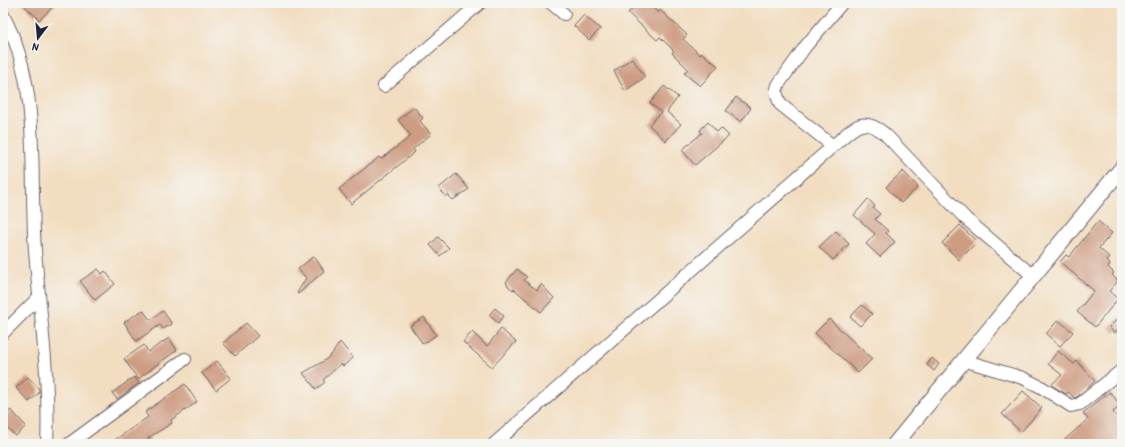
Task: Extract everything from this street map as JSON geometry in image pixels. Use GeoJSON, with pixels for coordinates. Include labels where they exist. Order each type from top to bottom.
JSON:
{"type":"FeatureCollection","features":[{"type":"Feature","properties":{"kind":"street"},"geometry":{"type":"LineString","coordinates":[[384,86],[480,3]]}},
{"type":"Feature","properties":{"kind":"street"},"geometry":{"type":"LineString","coordinates":[[551,3],[564,14]]}},
{"type":"Feature","properties":{"kind":"street"},"geometry":{"type":"LineString","coordinates":[[833,146],[780,104],[776,92],[778,85],[805,47],[842,3]]}},
{"type":"Feature","properties":{"kind":"street"},"geometry":{"type":"LineString","coordinates":[[3,15],[18,46],[28,89],[35,249],[48,400],[47,444]]}},
{"type":"Feature","properties":{"kind":"street"},"geometry":{"type":"LineString","coordinates":[[494,444],[857,125],[866,123],[877,128],[966,218],[1032,275]]}},
{"type":"Feature","properties":{"kind":"street"},"geometry":{"type":"LineString","coordinates":[[895,444],[1032,275],[1122,168]]}},
{"type":"Feature","properties":{"kind":"street"},"geometry":{"type":"LineString","coordinates":[[3,333],[39,297]]}},
{"type":"Feature","properties":{"kind":"street"},"geometry":{"type":"LineString","coordinates":[[70,444],[185,359]]}},
{"type":"Feature","properties":{"kind":"street"},"geometry":{"type":"LineString","coordinates":[[963,360],[1023,378],[1041,387],[1071,406],[1080,404],[1122,370]]}},
{"type":"Feature","properties":{"kind":"building"},"geometry":{"type":"Polygon","coordinates":[[[22,3],[57,3],[39,20],[22,3]]]}},
{"type":"Feature","properties":{"kind":"building"},"geometry":{"type":"Polygon","coordinates":[[[639,3],[649,3],[658,13],[660,10],[687,35],[683,39],[700,55],[702,53],[718,66],[700,86],[684,73],[688,69],[672,53],[674,51],[660,37],[657,40],[628,13],[639,3]]]}},
{"type":"Feature","properties":{"kind":"building"},"geometry":{"type":"Polygon","coordinates":[[[584,15],[600,29],[589,40],[574,26],[584,15]]]}},
{"type":"Feature","properties":{"kind":"building"},"geometry":{"type":"Polygon","coordinates":[[[632,58],[645,77],[625,91],[614,71],[632,58]]]}},
{"type":"Feature","properties":{"kind":"building"},"geometry":{"type":"Polygon","coordinates":[[[664,86],[678,97],[667,112],[681,124],[666,141],[649,125],[661,112],[650,103],[664,86]]]}},
{"type":"Feature","properties":{"kind":"building"},"geometry":{"type":"Polygon","coordinates":[[[736,97],[751,108],[741,122],[726,111],[736,97]]]}},
{"type":"Feature","properties":{"kind":"building"},"geometry":{"type":"Polygon","coordinates":[[[414,107],[423,118],[420,121],[431,134],[413,149],[415,152],[351,204],[339,189],[379,157],[381,159],[411,136],[398,120],[414,107]]]}},
{"type":"Feature","properties":{"kind":"building"},"geometry":{"type":"Polygon","coordinates":[[[708,122],[717,132],[721,128],[729,136],[695,165],[682,150],[702,133],[700,130],[708,122]]]}},
{"type":"Feature","properties":{"kind":"building"},"geometry":{"type":"Polygon","coordinates":[[[903,171],[918,187],[901,203],[886,187],[903,171]]]}},
{"type":"Feature","properties":{"kind":"building"},"geometry":{"type":"Polygon","coordinates":[[[456,174],[469,189],[453,200],[448,195],[446,197],[439,188],[456,174]]]}},
{"type":"Feature","properties":{"kind":"building"},"geometry":{"type":"Polygon","coordinates":[[[868,199],[875,206],[873,208],[880,214],[875,219],[888,231],[886,233],[895,242],[880,257],[866,244],[875,234],[854,215],[868,199]]]}},
{"type":"Feature","properties":{"kind":"building"},"geometry":{"type":"Polygon","coordinates":[[[1098,221],[1112,233],[1099,248],[1110,258],[1107,261],[1110,264],[1108,267],[1114,273],[1112,275],[1118,281],[1109,291],[1118,299],[1095,327],[1077,312],[1094,291],[1060,262],[1066,255],[1069,257],[1098,221]]]}},
{"type":"Feature","properties":{"kind":"building"},"geometry":{"type":"Polygon","coordinates":[[[960,225],[977,242],[959,260],[942,243],[960,225]]]}},
{"type":"Feature","properties":{"kind":"building"},"geometry":{"type":"Polygon","coordinates":[[[836,231],[849,244],[833,260],[819,247],[836,231]]]}},
{"type":"Feature","properties":{"kind":"building"},"geometry":{"type":"Polygon","coordinates":[[[438,237],[449,248],[440,256],[430,245],[438,237]]]}},
{"type":"Feature","properties":{"kind":"building"},"geometry":{"type":"Polygon","coordinates":[[[314,256],[324,271],[298,294],[297,293],[306,278],[298,269],[314,256]]]}},
{"type":"Feature","properties":{"kind":"building"},"geometry":{"type":"Polygon","coordinates":[[[98,269],[102,274],[105,271],[115,284],[95,300],[80,281],[98,269]]]}},
{"type":"Feature","properties":{"kind":"building"},"geometry":{"type":"Polygon","coordinates":[[[517,269],[527,277],[524,280],[537,290],[541,284],[554,298],[541,312],[514,289],[513,290],[508,286],[506,282],[517,269]]]}},
{"type":"Feature","properties":{"kind":"building"},"geometry":{"type":"Polygon","coordinates":[[[862,305],[872,314],[860,326],[850,317],[862,305]]]}},
{"type":"Feature","properties":{"kind":"building"},"geometry":{"type":"Polygon","coordinates":[[[495,308],[504,316],[498,323],[489,315],[495,308]]]}},
{"type":"Feature","properties":{"kind":"building"},"geometry":{"type":"Polygon","coordinates":[[[143,310],[150,320],[163,311],[172,324],[163,329],[160,325],[136,341],[124,322],[143,310]]]}},
{"type":"Feature","properties":{"kind":"building"},"geometry":{"type":"Polygon","coordinates":[[[1122,315],[1122,335],[1118,330],[1114,333],[1109,327],[1122,315]]]}},
{"type":"Feature","properties":{"kind":"building"},"geometry":{"type":"Polygon","coordinates":[[[424,317],[436,335],[423,344],[410,326],[424,317]]]}},
{"type":"Feature","properties":{"kind":"building"},"geometry":{"type":"Polygon","coordinates":[[[829,319],[872,359],[858,373],[815,333],[829,319]]]}},
{"type":"Feature","properties":{"kind":"building"},"geometry":{"type":"Polygon","coordinates":[[[1058,320],[1073,332],[1060,346],[1046,334],[1058,320]]]}},
{"type":"Feature","properties":{"kind":"building"},"geometry":{"type":"Polygon","coordinates":[[[246,323],[258,336],[235,356],[223,343],[246,323]]]}},
{"type":"Feature","properties":{"kind":"building"},"geometry":{"type":"Polygon","coordinates":[[[501,329],[516,342],[492,367],[463,342],[472,332],[487,346],[501,329]]]}},
{"type":"Feature","properties":{"kind":"building"},"geometry":{"type":"Polygon","coordinates":[[[169,338],[177,350],[138,379],[124,359],[144,345],[148,352],[169,338]]]}},
{"type":"Feature","properties":{"kind":"building"},"geometry":{"type":"Polygon","coordinates":[[[340,342],[353,358],[343,366],[341,364],[323,380],[325,382],[316,389],[303,373],[324,361],[332,354],[340,342]]]}},
{"type":"Feature","properties":{"kind":"building"},"geometry":{"type":"Polygon","coordinates":[[[1058,351],[1074,364],[1077,361],[1095,381],[1077,397],[1074,398],[1069,392],[1066,394],[1051,385],[1062,375],[1048,364],[1058,351]]]}},
{"type":"Feature","properties":{"kind":"building"},"geometry":{"type":"Polygon","coordinates":[[[932,358],[939,364],[934,371],[927,365],[932,358]]]}},
{"type":"Feature","properties":{"kind":"building"},"geometry":{"type":"Polygon","coordinates":[[[217,361],[231,378],[216,390],[202,373],[217,361]]]}},
{"type":"Feature","properties":{"kind":"building"},"geometry":{"type":"Polygon","coordinates":[[[28,377],[39,389],[39,393],[29,402],[16,388],[28,377]]]}},
{"type":"Feature","properties":{"kind":"building"},"geometry":{"type":"Polygon","coordinates":[[[134,377],[139,383],[117,399],[112,393],[134,377]]]}},
{"type":"Feature","properties":{"kind":"building"},"geometry":{"type":"Polygon","coordinates":[[[185,384],[197,402],[171,420],[172,423],[148,438],[152,444],[109,444],[148,417],[145,412],[185,384]]]}},
{"type":"Feature","properties":{"kind":"building"},"geometry":{"type":"Polygon","coordinates":[[[1023,391],[1042,408],[1021,432],[1002,414],[1023,391]]]}},
{"type":"Feature","properties":{"kind":"building"},"geometry":{"type":"Polygon","coordinates":[[[1110,392],[1121,406],[1113,412],[1122,423],[1122,444],[1060,444],[1088,419],[1083,413],[1110,392]]]}},
{"type":"Feature","properties":{"kind":"building"},"geometry":{"type":"Polygon","coordinates":[[[11,410],[26,426],[16,436],[3,425],[3,417],[11,410]]]}}]}
